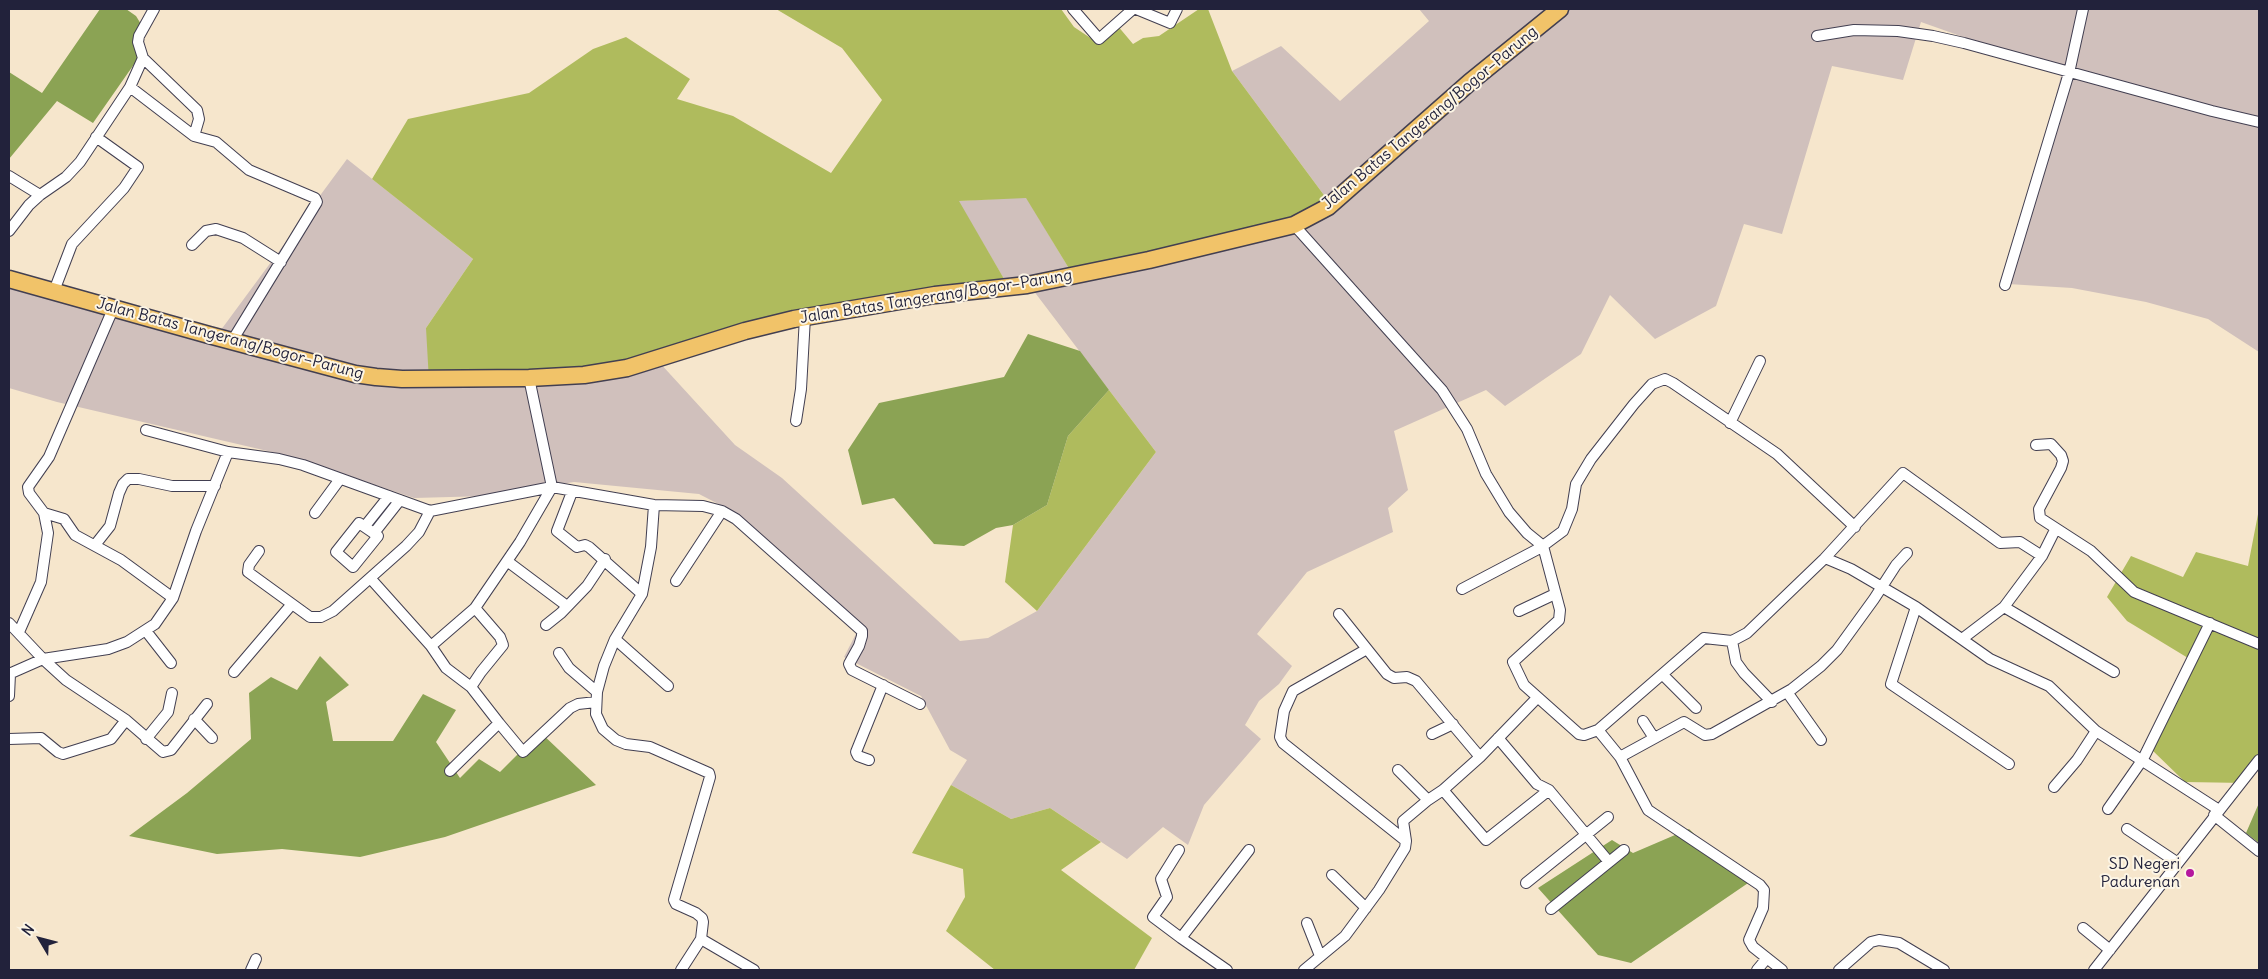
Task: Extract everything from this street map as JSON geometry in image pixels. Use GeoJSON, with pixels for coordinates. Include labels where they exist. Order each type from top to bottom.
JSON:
{"type":"FeatureCollection","features":[{"type":"Feature","properties":{"kind":"main road","name":"Jalan Batas Tangerang/Bogor–Parung"},"geometry":{"type":"LineString","coordinates":[[9,278],[355,374],[402,379],[529,378],[584,375],[627,368],[745,331],[805,317],[935,294],[1027,285],[1149,260],[1294,225],[1328,207],[1470,82],[1560,9]]}},
{"type":"Feature","properties":{"kind":"street"},"geometry":{"type":"LineString","coordinates":[[154,9],[139,36],[138,42],[143,58],[197,110],[199,115],[194,136]]}},
{"type":"Feature","properties":{"kind":"street"},"geometry":{"type":"LineString","coordinates":[[1073,9],[1099,39],[1130,10],[1170,23],[1177,9]]}},
{"type":"Feature","properties":{"kind":"street"},"geometry":{"type":"LineString","coordinates":[[2005,285],[2069,73],[2083,9]]}},
{"type":"Feature","properties":{"kind":"street"},"geometry":{"type":"LineString","coordinates":[[1817,36],[1854,30],[1915,34],[1964,43],[2069,73],[2259,122]]}},
{"type":"Feature","properties":{"kind":"street"},"geometry":{"type":"LineString","coordinates":[[9,231],[40,195],[73,171],[130,87],[143,58]]}},
{"type":"Feature","properties":{"kind":"street"},"geometry":{"type":"LineString","coordinates":[[130,87],[194,136],[216,142],[249,170],[316,200],[316,206],[232,341]]}},
{"type":"Feature","properties":{"kind":"street"},"geometry":{"type":"LineString","coordinates":[[54,291],[72,244],[124,188],[138,167],[96,137]]}},
{"type":"Feature","properties":{"kind":"street"},"geometry":{"type":"LineString","coordinates":[[9,176],[40,195]]}},
{"type":"Feature","properties":{"kind":"street"},"geometry":{"type":"LineString","coordinates":[[1294,225],[1442,390],[1467,429],[1486,474],[1509,512],[1527,533],[1544,546],[1560,610],[1559,620],[1513,662],[1524,685],[1579,734],[1584,735],[1598,730],[1704,638],[1732,641],[1747,633],[1826,558],[1903,473],[2000,543],[2020,542],[2042,556]]}},
{"type":"Feature","properties":{"kind":"street"},"geometry":{"type":"LineString","coordinates":[[192,245],[206,231],[216,229],[243,238],[281,262]]}},
{"type":"Feature","properties":{"kind":"street"},"geometry":{"type":"LineString","coordinates":[[19,632],[41,582],[48,533],[44,512],[29,493],[28,487],[49,458],[112,308]]}},
{"type":"Feature","properties":{"kind":"street"},"geometry":{"type":"LineString","coordinates":[[796,421],[801,389],[805,317]]}},
{"type":"Feature","properties":{"kind":"street"},"geometry":{"type":"LineString","coordinates":[[1730,423],[1760,361]]}},
{"type":"Feature","properties":{"kind":"street"},"geometry":{"type":"LineString","coordinates":[[431,646],[475,608],[537,515],[552,487],[529,378]]}},
{"type":"Feature","properties":{"kind":"street"},"geometry":{"type":"LineString","coordinates":[[1462,589],[1556,538],[1568,522],[1576,484],[1591,458],[1625,414],[1654,383],[1664,379],[1670,380],[1777,454],[1855,527]]}},
{"type":"Feature","properties":{"kind":"street"},"geometry":{"type":"LineString","coordinates":[[146,430],[228,452],[279,459],[304,465],[430,511],[552,487],[654,505],[703,506],[722,511],[736,519],[859,628],[862,636],[850,667],[920,704]]}},
{"type":"Feature","properties":{"kind":"street"},"geometry":{"type":"LineString","coordinates":[[2036,445],[2051,444],[2061,454],[2061,468],[2039,509],[2040,518],[2055,530],[2090,551],[2134,592],[2163,606],[2259,644]]}},
{"type":"Feature","properties":{"kind":"street"},"geometry":{"type":"LineString","coordinates":[[9,696],[9,674],[43,659],[108,648],[127,642],[156,624],[173,598],[196,531],[228,452]]}},
{"type":"Feature","properties":{"kind":"street"},"geometry":{"type":"LineString","coordinates":[[95,545],[110,526],[119,493],[123,484],[128,479],[139,479],[172,486],[215,486]]}},
{"type":"Feature","properties":{"kind":"street"},"geometry":{"type":"LineString","coordinates":[[315,512],[340,479]]}},
{"type":"Feature","properties":{"kind":"street"},"geometry":{"type":"LineString","coordinates":[[572,492],[557,531],[577,547],[587,545],[605,559],[642,594]]}},
{"type":"Feature","properties":{"kind":"street"},"geometry":{"type":"LineString","coordinates":[[364,526],[389,496]]}},
{"type":"Feature","properties":{"kind":"street"},"geometry":{"type":"LineString","coordinates":[[374,533],[400,500]]}},
{"type":"Feature","properties":{"kind":"street"},"geometry":{"type":"LineString","coordinates":[[654,505],[651,547],[642,594],[615,639],[604,666],[597,697],[598,720],[607,734],[616,740],[626,744],[650,747],[709,773],[710,777],[674,900],[676,904],[702,918],[701,939],[681,970]]}},
{"type":"Feature","properties":{"kind":"street"},"geometry":{"type":"LineString","coordinates":[[259,551],[247,570],[310,617],[321,617],[333,611],[371,579],[419,532],[430,511]]}},
{"type":"Feature","properties":{"kind":"street"},"geometry":{"type":"LineString","coordinates":[[676,581],[722,511]]}},
{"type":"Feature","properties":{"kind":"street"},"geometry":{"type":"LineString","coordinates":[[44,512],[64,519],[75,535],[121,560],[173,598]]}},
{"type":"Feature","properties":{"kind":"street"},"geometry":{"type":"LineString","coordinates":[[359,523],[374,533],[378,536],[354,566],[336,552],[359,523]]}},
{"type":"Feature","properties":{"kind":"street"},"geometry":{"type":"LineString","coordinates":[[1962,639],[2004,607],[2042,556],[2055,530]]}},
{"type":"Feature","properties":{"kind":"street"},"geometry":{"type":"LineString","coordinates":[[1620,757],[1686,722],[1705,735],[1710,735],[1787,692],[1821,666],[1837,650],[1906,553]]}},
{"type":"Feature","properties":{"kind":"street"},"geometry":{"type":"LineString","coordinates":[[1826,558],[1839,563],[1916,607],[2008,669],[2049,686],[2096,731],[2142,759],[2217,812],[2259,851]]}},
{"type":"Feature","properties":{"kind":"street"},"geometry":{"type":"LineString","coordinates":[[546,625],[587,586],[605,559]]}},
{"type":"Feature","properties":{"kind":"street"},"geometry":{"type":"LineString","coordinates":[[507,561],[567,606]]}},
{"type":"Feature","properties":{"kind":"street"},"geometry":{"type":"LineString","coordinates":[[371,579],[431,646],[446,668],[471,687],[523,752],[570,708],[597,697]]}},
{"type":"Feature","properties":{"kind":"street"},"geometry":{"type":"LineString","coordinates":[[1519,611],[1555,594]]}},
{"type":"Feature","properties":{"kind":"street"},"geometry":{"type":"LineString","coordinates":[[234,672],[292,604]]}},
{"type":"Feature","properties":{"kind":"street"},"geometry":{"type":"LineString","coordinates":[[1916,607],[1891,684],[2008,764]]}},
{"type":"Feature","properties":{"kind":"street"},"geometry":{"type":"LineString","coordinates":[[2004,607],[2114,672]]}},
{"type":"Feature","properties":{"kind":"street"},"geometry":{"type":"LineString","coordinates":[[471,687],[503,645],[500,638],[475,608]]}},
{"type":"Feature","properties":{"kind":"street"},"geometry":{"type":"LineString","coordinates":[[1340,614],[1390,676],[1411,678],[1416,681],[1480,757]]}},
{"type":"Feature","properties":{"kind":"street"},"geometry":{"type":"LineString","coordinates":[[9,623],[66,680],[126,720],[163,752],[171,750],[207,704]]}},
{"type":"Feature","properties":{"kind":"street"},"geometry":{"type":"LineString","coordinates":[[2108,809],[2142,759],[2210,623]]}},
{"type":"Feature","properties":{"kind":"street"},"geometry":{"type":"LineString","coordinates":[[146,631],[171,663]]}},
{"type":"Feature","properties":{"kind":"street"},"geometry":{"type":"LineString","coordinates":[[615,639],[668,686]]}},
{"type":"Feature","properties":{"kind":"street"},"geometry":{"type":"LineString","coordinates":[[1732,641],[1736,662],[1772,702]]}},
{"type":"Feature","properties":{"kind":"street"},"geometry":{"type":"LineString","coordinates":[[1366,648],[1293,691],[1284,711],[1280,737],[1283,743],[1406,841]]}},
{"type":"Feature","properties":{"kind":"street"},"geometry":{"type":"LineString","coordinates":[[559,653],[569,668],[597,697]]}},
{"type":"Feature","properties":{"kind":"street"},"geometry":{"type":"LineString","coordinates":[[1663,675],[1696,708]]}},
{"type":"Feature","properties":{"kind":"street"},"geometry":{"type":"LineString","coordinates":[[869,760],[858,756],[856,752],[883,685]]}},
{"type":"Feature","properties":{"kind":"street"},"geometry":{"type":"LineString","coordinates":[[1787,692],[1821,740]]}},
{"type":"Feature","properties":{"kind":"street"},"geometry":{"type":"LineString","coordinates":[[146,738],[168,712],[172,693]]}},
{"type":"Feature","properties":{"kind":"street"},"geometry":{"type":"LineString","coordinates":[[1304,970],[1340,942],[1366,908],[1401,856],[1406,841],[1403,821],[1443,790],[1480,757],[1537,698]]}},
{"type":"Feature","properties":{"kind":"street"},"geometry":{"type":"LineString","coordinates":[[194,719],[212,738]]}},
{"type":"Feature","properties":{"kind":"street"},"geometry":{"type":"LineString","coordinates":[[9,739],[41,738],[63,754],[111,739],[126,720]]}},
{"type":"Feature","properties":{"kind":"street"},"geometry":{"type":"LineString","coordinates":[[1643,721],[1654,738]]}},
{"type":"Feature","properties":{"kind":"street"},"geometry":{"type":"LineString","coordinates":[[450,771],[499,724]]}},
{"type":"Feature","properties":{"kind":"street"},"geometry":{"type":"LineString","coordinates":[[1432,734],[1453,724]]}},
{"type":"Feature","properties":{"kind":"street"},"geometry":{"type":"LineString","coordinates":[[1598,730],[1620,757],[1648,810],[1764,890],[1763,908],[1749,940],[1753,947],[1782,970]]}},
{"type":"Feature","properties":{"kind":"street"},"geometry":{"type":"LineString","coordinates":[[2054,787],[2078,760],[2096,731]]}},
{"type":"Feature","properties":{"kind":"street"},"geometry":{"type":"LineString","coordinates":[[1498,738],[1537,784],[1549,790],[1609,862]]}},
{"type":"Feature","properties":{"kind":"street"},"geometry":{"type":"LineString","coordinates":[[2094,970],[2259,760]]}},
{"type":"Feature","properties":{"kind":"street"},"geometry":{"type":"LineString","coordinates":[[1398,770],[1428,800]]}},
{"type":"Feature","properties":{"kind":"street"},"geometry":{"type":"LineString","coordinates":[[1443,790],[1486,840],[1549,790]]}},
{"type":"Feature","properties":{"kind":"street"},"geometry":{"type":"LineString","coordinates":[[1526,883],[1608,817]]}},
{"type":"Feature","properties":{"kind":"street"},"geometry":{"type":"LineString","coordinates":[[2127,829],[2178,863]]}},
{"type":"Feature","properties":{"kind":"street"},"geometry":{"type":"LineString","coordinates":[[1179,850],[1161,879],[1167,896],[1153,917],[1226,970]]}},
{"type":"Feature","properties":{"kind":"street"},"geometry":{"type":"LineString","coordinates":[[1182,938],[1249,850]]}},
{"type":"Feature","properties":{"kind":"street"},"geometry":{"type":"LineString","coordinates":[[1551,909],[1624,850]]}},
{"type":"Feature","properties":{"kind":"street"},"geometry":{"type":"LineString","coordinates":[[1332,875],[1366,908]]}},
{"type":"Feature","properties":{"kind":"street"},"geometry":{"type":"LineString","coordinates":[[1307,923],[1320,956]]}},
{"type":"Feature","properties":{"kind":"street"},"geometry":{"type":"LineString","coordinates":[[2083,928],[2110,950]]}},
{"type":"Feature","properties":{"kind":"street"},"geometry":{"type":"LineString","coordinates":[[701,939],[754,970]]}},
{"type":"Feature","properties":{"kind":"street"},"geometry":{"type":"LineString","coordinates":[[1839,970],[1871,942],[1879,940],[1899,943],[1944,970]]}},
{"type":"Feature","properties":{"kind":"street"},"geometry":{"type":"LineString","coordinates":[[1757,970],[1767,958]]}},
{"type":"Feature","properties":{"kind":"street"},"geometry":{"type":"LineString","coordinates":[[251,970],[256,959]]}},
{"type":"Feature","properties":{"kind":"shaded area"},"geometry":{"type":"Polygon","coordinates":[[[1419,9],[2259,9],[2259,352],[2208,319],[2146,302],[2072,288],[2008,284],[2062,72],[1921,22],[1903,80],[1832,66],[1782,234],[1744,224],[1716,306],[1655,339],[1610,295],[1581,354],[1505,406],[1486,390],[1394,431],[1408,490],[1388,508],[1393,532],[1307,572],[1257,634],[1292,666],[1279,684],[1259,701],[1245,725],[1261,739],[1204,805],[1188,845],[1163,827],[1127,859],[1050,808],[1011,819],[951,785],[967,760],[950,750],[921,696],[844,657],[860,626],[732,511],[699,494],[574,482],[487,496],[414,498],[289,456],[57,402],[9,388],[9,283],[215,338],[347,159],[473,259],[426,328],[659,362],[735,445],[782,478],[960,641],[988,638],[1037,611],[1156,452],[1033,290],[1007,284],[958,201],[1026,197],[1076,280],[1335,210],[1232,71],[1281,46],[1340,101],[1429,21],[1419,9]]]}},
{"type":"Feature","properties":{"kind":"green space"},"geometry":{"type":"Polygon","coordinates":[[[100,9],[126,9],[136,16],[144,29],[144,50],[93,123],[57,101],[9,159],[9,72],[42,93],[100,9]]]}},
{"type":"Feature","properties":{"kind":"green space"},"geometry":{"type":"Polygon","coordinates":[[[776,9],[1061,9],[1074,27],[1095,41],[1117,25],[1133,44],[1143,38],[1159,36],[1199,9],[1208,9],[1232,71],[1335,210],[1076,280],[1026,198],[959,201],[1007,284],[753,327],[659,362],[429,381],[426,328],[473,259],[372,179],[408,119],[529,93],[593,49],[626,37],[690,79],[677,99],[733,116],[831,173],[882,100],[842,48],[776,9]]]}},
{"type":"Feature","properties":{"kind":"green space"},"geometry":{"type":"Polygon","coordinates":[[[1028,334],[1080,351],[1109,390],[1068,436],[1047,505],[1013,525],[996,528],[964,546],[934,544],[894,498],[862,505],[848,450],[879,403],[1004,377],[1028,334]]]}},
{"type":"Feature","properties":{"kind":"green space"},"geometry":{"type":"Polygon","coordinates":[[[1109,390],[1156,452],[1037,611],[1005,582],[1013,525],[1047,505],[1068,436],[1109,390]]]}},
{"type":"Feature","properties":{"kind":"green space"},"geometry":{"type":"Polygon","coordinates":[[[2259,509],[2259,763],[2245,783],[2185,782],[2151,749],[2188,658],[2127,621],[2107,597],[2131,556],[2183,577],[2196,552],[2248,566],[2259,509]]]}},
{"type":"Feature","properties":{"kind":"green space"},"geometry":{"type":"Polygon","coordinates":[[[320,656],[349,685],[326,702],[333,741],[393,741],[423,694],[456,710],[436,742],[460,778],[479,759],[500,772],[540,732],[596,785],[445,837],[360,857],[282,849],[217,854],[129,836],[187,793],[251,739],[249,693],[271,677],[297,690],[320,656]]]}},
{"type":"Feature","properties":{"kind":"green space"},"geometry":{"type":"Polygon","coordinates":[[[951,785],[1011,819],[1050,808],[1101,842],[1061,870],[1152,938],[1134,970],[995,970],[946,931],[965,897],[963,869],[912,853],[951,785]]]}},
{"type":"Feature","properties":{"kind":"green space"},"geometry":{"type":"Polygon","coordinates":[[[2259,803],[2259,843],[2246,833],[2259,803]]]}},
{"type":"Feature","properties":{"kind":"green space"},"geometry":{"type":"Polygon","coordinates":[[[1689,829],[1717,856],[1754,879],[1631,963],[1598,955],[1538,888],[1612,840],[1633,853],[1689,829]]]}},
{"type":"Feature","properties":{"kind":"place","name":"SD Negeri Padurenan"},"geometry":{"type":"Point","coordinates":[2190,873]}}]}
